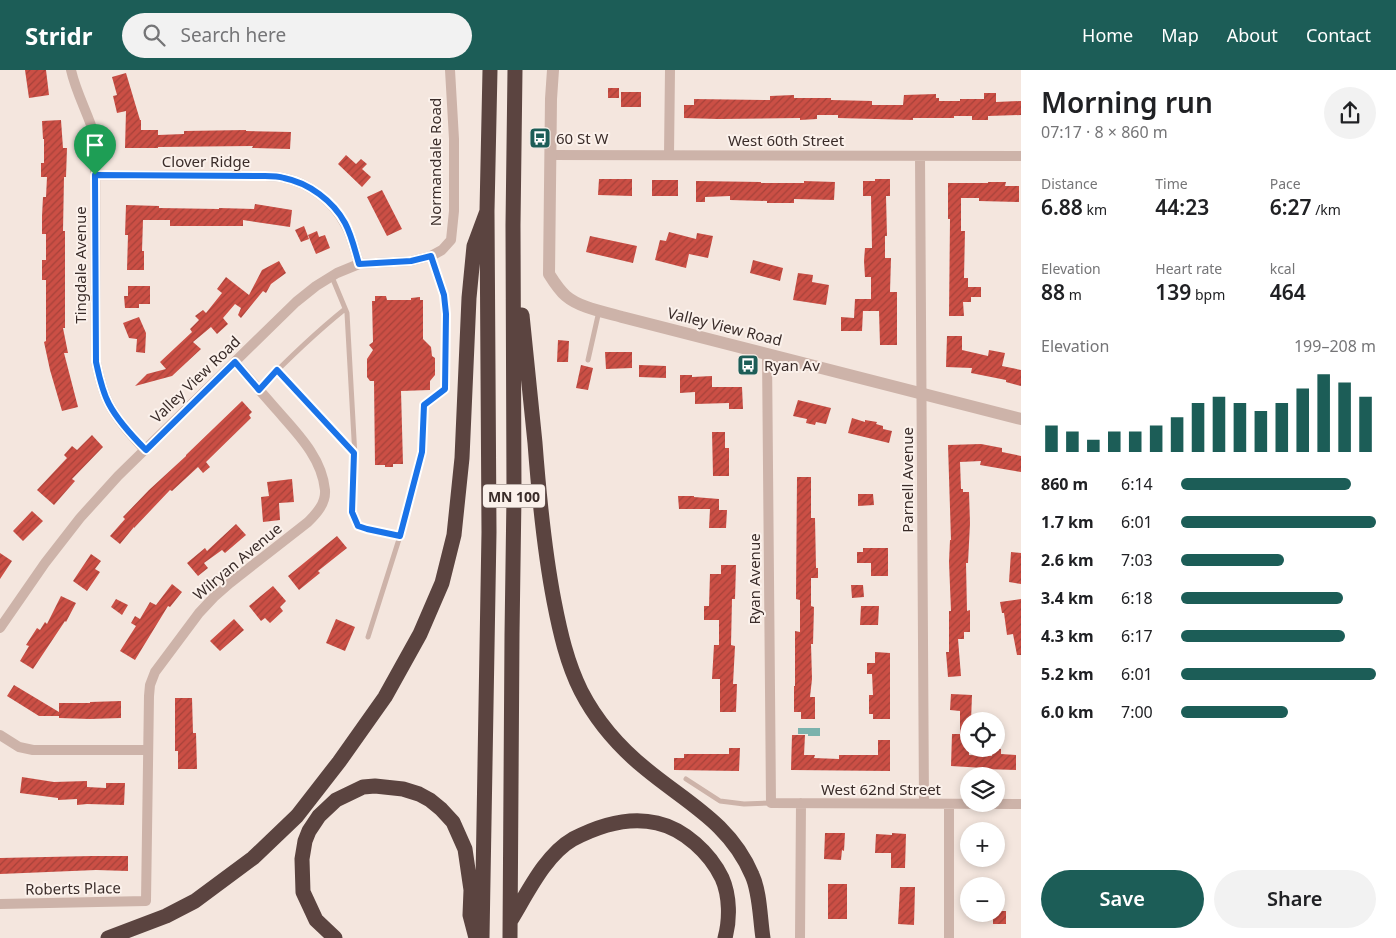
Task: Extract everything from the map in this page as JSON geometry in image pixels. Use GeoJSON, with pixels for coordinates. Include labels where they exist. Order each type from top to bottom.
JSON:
{"type":"FeatureCollection","features":[{"type":"Feature","properties":{"kind":"highway","name":"MN 100"},"geometry":{"type":"LineString","coordinates":[[482,938],[489,532],[487,212],[490,70]]}},
{"type":"Feature","properties":{"kind":"highway","name":"MN 100"},"geometry":{"type":"LineString","coordinates":[[510,938],[514,495],[514,70]]}},
{"type":"Feature","properties":{"kind":"highway"},"geometry":{"type":"LineString","coordinates":[[108,938],[166,916],[195,901],[253,858],[297,816],[339,762],[385,697],[420,634],[442,583],[454,535],[462,458],[469,298],[474,246],[487,212]]}},
{"type":"Feature","properties":{"kind":"highway"},"geometry":{"type":"LineString","coordinates":[[513,225],[540,509],[549,576],[557,617],[570,666],[585,698],[610,734],[645,769],[713,820],[743,857],[755,882],[763,938]]}},
{"type":"Feature","properties":{"kind":"highway"},"geometry":{"type":"LineString","coordinates":[[336,938],[316,920],[303,892],[302,859],[305,841],[319,816],[336,800],[363,787],[375,786],[403,789],[419,794],[441,809],[453,822],[466,849],[471,890],[470,915],[476,938]]}},
{"type":"Feature","properties":{"kind":"highway"},"geometry":{"type":"LineString","coordinates":[[510,921],[542,867],[572,839],[610,824],[643,821],[658,823],[680,833],[698,846],[713,864],[722,879],[726,895],[728,926],[725,938]]}},
{"type":"Feature","properties":{"kind":"street","name":"Tingdale Avenue"},"geometry":{"type":"LineString","coordinates":[[71,70],[95,137],[96,362],[100,383],[108,403],[120,422],[146,450]]}},
{"type":"Feature","properties":{"kind":"street","name":"Normandale Road"},"geometry":{"type":"LineString","coordinates":[[442,250],[451,240],[454,212],[454,139],[450,70]]}},
{"type":"Feature","properties":{"kind":"street"},"geometry":{"type":"LineString","coordinates":[[550,155],[553,70]]}},
{"type":"Feature","properties":{"kind":"street"},"geometry":{"type":"LineString","coordinates":[[669,155],[670,70]]}},
{"type":"Feature","properties":{"kind":"street","name":"Valley View Road"},"geometry":{"type":"LineString","coordinates":[[550,155],[549,274],[564,295],[572,300],[599,310],[1021,420]]}},
{"type":"Feature","properties":{"kind":"street","name":"West 60th Street"},"geometry":{"type":"LineString","coordinates":[[550,155],[1021,156]]}},
{"type":"Feature","properties":{"kind":"street","name":"Parnell Avenue"},"geometry":{"type":"LineString","coordinates":[[920,156],[924,804]]}},
{"type":"Feature","properties":{"kind":"street","name":"Clover Ridge"},"geometry":{"type":"LineString","coordinates":[[95,175],[265,176],[284,178],[303,184],[319,194],[334,208],[346,224],[359,264]]}},
{"type":"Feature","properties":{"kind":"street","name":"Valley View Road"},"geometry":{"type":"LineString","coordinates":[[0,628],[45,563],[80,518],[118,476],[296,302],[332,276],[359,264],[411,261],[431,256],[442,250]]}},
{"type":"Feature","properties":{"kind":"street","name":"Ryan Avenue"},"geometry":{"type":"LineString","coordinates":[[767,354],[771,803]]}},
{"type":"Feature","properties":{"kind":"street","name":"Wilryan Avenue"},"geometry":{"type":"LineString","coordinates":[[146,901],[149,696],[150,685],[155,672],[199,613],[214,597],[308,522],[323,503],[325,490],[316,459],[305,442],[235,362]]}},
{"type":"Feature","properties":{"kind":"street"},"geometry":{"type":"LineString","coordinates":[[0,735],[20,747],[33,750],[148,750]]}},
{"type":"Feature","properties":{"kind":"street","name":"West 62nd Street"},"geometry":{"type":"LineString","coordinates":[[771,803],[1021,804]]}},
{"type":"Feature","properties":{"kind":"street"},"geometry":{"type":"LineString","coordinates":[[800,938],[801,803]]}},
{"type":"Feature","properties":{"kind":"street"},"geometry":{"type":"LineString","coordinates":[[950,804],[950,938]]}},
{"type":"Feature","properties":{"kind":"street","name":"Roberts Place"},"geometry":{"type":"LineString","coordinates":[[0,904],[146,901]]}},
{"type":"Feature","properties":{"kind":"lane"},"geometry":{"type":"LineString","coordinates":[[368,637],[400,536],[422,452],[424,405],[445,389],[446,314],[444,295],[431,256]]}},
{"type":"Feature","properties":{"kind":"lane"},"geometry":{"type":"LineString","coordinates":[[332,276],[347,313],[354,453],[352,512],[358,526],[400,536]]}},
{"type":"Feature","properties":{"kind":"lane"},"geometry":{"type":"LineString","coordinates":[[259,390],[277,370],[326,324],[345,309]]}},
{"type":"Feature","properties":{"kind":"lane"},"geometry":{"type":"LineString","coordinates":[[588,360],[599,310]]}},
{"type":"Feature","properties":{"kind":"lane"},"geometry":{"type":"LineString","coordinates":[[277,370],[354,453]]}},
{"type":"Feature","properties":{"kind":"lane"},"geometry":{"type":"LineString","coordinates":[[686,779],[720,800],[744,804],[771,803]]}},
{"type":"Feature","properties":{"kind":"water"},"geometry":{"type":"Polygon","coordinates":[[[798,728],[820,728],[820,736],[798,734],[798,728]]]}},
{"type":"Feature","properties":{"kind":"building"},"geometry":{"type":"Polygon","coordinates":[[[25,70],[46,70],[49,95],[29,98],[25,70]]]}},
{"type":"Feature","properties":{"kind":"building"},"geometry":{"type":"Polygon","coordinates":[[[126,73],[141,120],[141,130],[158,130],[158,135],[184,134],[184,131],[246,130],[291,132],[290,149],[252,148],[253,146],[125,148],[126,111],[117,113],[113,96],[117,95],[112,77],[126,73]]]}},
{"type":"Feature","properties":{"kind":"building"},"geometry":{"type":"Polygon","coordinates":[[[608,88],[619,88],[619,98],[608,98],[608,88]]]}},
{"type":"Feature","properties":{"kind":"building"},"geometry":{"type":"Polygon","coordinates":[[[621,92],[641,92],[641,107],[621,107],[621,92]]]}},
{"type":"Feature","properties":{"kind":"building"},"geometry":{"type":"Polygon","coordinates":[[[984,93],[996,93],[996,102],[1021,101],[1021,115],[988,116],[988,120],[972,120],[972,116],[913,118],[913,120],[838,118],[838,115],[817,115],[817,119],[800,120],[800,118],[684,118],[684,105],[694,105],[694,99],[770,100],[770,96],[794,95],[794,98],[831,98],[831,100],[872,101],[872,105],[903,105],[904,95],[936,94],[936,98],[939,98],[939,101],[960,101],[960,99],[984,99],[984,93]]]}},
{"type":"Feature","properties":{"kind":"building"},"geometry":{"type":"Polygon","coordinates":[[[61,120],[63,148],[67,148],[66,177],[64,177],[65,328],[63,328],[68,353],[64,353],[78,407],[62,411],[44,342],[46,341],[46,280],[42,280],[42,260],[46,260],[46,234],[42,234],[42,216],[43,197],[46,197],[47,177],[41,177],[41,163],[44,163],[42,121],[61,120]]]}},
{"type":"Feature","properties":{"kind":"building"},"geometry":{"type":"Polygon","coordinates":[[[346,155],[356,164],[361,159],[367,164],[362,169],[371,177],[362,187],[338,164],[346,155]]]}},
{"type":"Feature","properties":{"kind":"building"},"geometry":{"type":"Polygon","coordinates":[[[599,179],[632,179],[632,196],[598,195],[599,179]]]}},
{"type":"Feature","properties":{"kind":"building"},"geometry":{"type":"Polygon","coordinates":[[[875,179],[890,179],[890,196],[886,196],[887,236],[885,236],[885,258],[891,258],[890,292],[897,292],[897,345],[880,345],[879,311],[863,311],[862,331],[841,331],[841,317],[854,318],[855,299],[871,299],[871,277],[865,277],[864,261],[865,248],[872,248],[871,196],[863,196],[863,181],[875,181],[875,179]]]}},
{"type":"Feature","properties":{"kind":"building"},"geometry":{"type":"Polygon","coordinates":[[[652,180],[678,180],[678,196],[652,196],[652,180]]]}},
{"type":"Feature","properties":{"kind":"building"},"geometry":{"type":"Polygon","coordinates":[[[696,181],[761,183],[835,182],[834,200],[794,199],[794,203],[767,203],[767,201],[730,200],[730,196],[705,197],[705,202],[696,202],[696,181]]]}},
{"type":"Feature","properties":{"kind":"building"},"geometry":{"type":"Polygon","coordinates":[[[1006,182],[1005,186],[1019,186],[1019,202],[979,201],[979,198],[961,198],[961,231],[965,231],[964,278],[968,278],[968,287],[981,287],[981,297],[971,297],[971,302],[963,302],[964,316],[949,316],[950,219],[948,219],[948,183],[1006,182]]]}},
{"type":"Feature","properties":{"kind":"building"},"geometry":{"type":"Polygon","coordinates":[[[382,190],[402,229],[387,236],[367,197],[382,190]]]}},
{"type":"Feature","properties":{"kind":"building"},"geometry":{"type":"Polygon","coordinates":[[[255,204],[292,210],[290,227],[243,220],[243,226],[170,226],[170,220],[143,220],[142,251],[144,251],[144,270],[127,270],[128,235],[125,235],[126,205],[159,206],[159,208],[254,209],[255,204]]]}},
{"type":"Feature","properties":{"kind":"building"},"geometry":{"type":"Polygon","coordinates":[[[304,226],[309,239],[301,242],[295,230],[304,226]]]}},
{"type":"Feature","properties":{"kind":"building"},"geometry":{"type":"Polygon","coordinates":[[[317,231],[319,237],[325,235],[330,248],[316,254],[308,235],[317,231]]]}},
{"type":"Feature","properties":{"kind":"building"},"geometry":{"type":"Polygon","coordinates":[[[669,232],[696,239],[697,233],[713,236],[708,258],[689,254],[686,268],[655,260],[660,240],[666,241],[669,232]]]}},
{"type":"Feature","properties":{"kind":"building"},"geometry":{"type":"Polygon","coordinates":[[[590,236],[637,246],[633,263],[586,252],[590,236]]]}},
{"type":"Feature","properties":{"kind":"building"},"geometry":{"type":"Polygon","coordinates":[[[753,260],[783,268],[780,281],[750,273],[753,260]]]}},
{"type":"Feature","properties":{"kind":"building"},"geometry":{"type":"Polygon","coordinates":[[[279,261],[286,273],[271,284],[266,293],[263,291],[241,318],[238,315],[241,308],[235,304],[223,318],[228,324],[217,334],[211,327],[193,342],[201,349],[172,376],[135,386],[147,374],[166,369],[160,362],[192,332],[190,329],[199,320],[195,316],[203,310],[206,313],[222,293],[217,289],[226,277],[249,295],[262,270],[279,261]]]}},
{"type":"Feature","properties":{"kind":"building"},"geometry":{"type":"Polygon","coordinates":[[[798,273],[813,275],[812,282],[829,285],[826,305],[793,300],[798,273]]]}},
{"type":"Feature","properties":{"kind":"building"},"geometry":{"type":"Polygon","coordinates":[[[128,286],[150,286],[150,304],[139,304],[139,308],[125,308],[124,296],[128,296],[128,286]]]}},
{"type":"Feature","properties":{"kind":"building"},"geometry":{"type":"Polygon","coordinates":[[[375,296],[386,296],[387,300],[411,300],[411,298],[420,297],[420,300],[423,300],[423,339],[431,347],[432,356],[435,358],[435,375],[430,381],[430,390],[401,391],[403,464],[393,464],[393,467],[375,465],[374,381],[370,381],[367,377],[367,359],[373,350],[369,345],[373,342],[372,301],[375,301],[375,296]]]}},
{"type":"Feature","properties":{"kind":"building"},"geometry":{"type":"Polygon","coordinates":[[[139,317],[146,333],[145,353],[136,352],[137,339],[129,338],[123,323],[139,317]]]}},
{"type":"Feature","properties":{"kind":"building"},"geometry":{"type":"Polygon","coordinates":[[[947,336],[962,336],[962,350],[988,356],[989,350],[1005,353],[1002,366],[1021,370],[1021,386],[1006,382],[1006,380],[971,373],[972,368],[946,367],[947,336]]]}},
{"type":"Feature","properties":{"kind":"building"},"geometry":{"type":"Polygon","coordinates":[[[558,340],[569,341],[568,362],[557,362],[558,340]]]}},
{"type":"Feature","properties":{"kind":"building"},"geometry":{"type":"Polygon","coordinates":[[[605,352],[632,352],[632,368],[606,369],[605,352]]]}},
{"type":"Feature","properties":{"kind":"building"},"geometry":{"type":"Polygon","coordinates":[[[581,365],[593,368],[588,390],[576,388],[581,365]]]}},
{"type":"Feature","properties":{"kind":"building"},"geometry":{"type":"Polygon","coordinates":[[[639,365],[666,366],[666,378],[639,377],[639,365]]]}},
{"type":"Feature","properties":{"kind":"building"},"geometry":{"type":"Polygon","coordinates":[[[680,375],[692,375],[692,377],[712,376],[712,387],[742,387],[743,409],[729,409],[729,403],[695,404],[695,392],[680,393],[680,375]]]}},
{"type":"Feature","properties":{"kind":"building"},"geometry":{"type":"Polygon","coordinates":[[[798,400],[831,408],[826,424],[816,422],[815,425],[806,423],[807,419],[793,416],[798,400]]]}},
{"type":"Feature","properties":{"kind":"building"},"geometry":{"type":"Polygon","coordinates":[[[242,401],[252,412],[249,415],[251,418],[206,462],[210,467],[203,473],[198,467],[172,491],[170,490],[120,544],[110,536],[125,519],[123,517],[149,490],[242,401]]]}},
{"type":"Feature","properties":{"kind":"building"},"geometry":{"type":"Polygon","coordinates":[[[852,418],[865,422],[865,420],[877,422],[876,424],[883,426],[883,429],[892,431],[889,443],[848,433],[852,418]]]}},
{"type":"Feature","properties":{"kind":"building"},"geometry":{"type":"Polygon","coordinates":[[[712,432],[725,432],[725,448],[729,448],[729,476],[713,476],[712,432]]]}},
{"type":"Feature","properties":{"kind":"building"},"geometry":{"type":"Polygon","coordinates":[[[92,435],[103,447],[72,479],[75,481],[54,505],[37,490],[67,458],[64,455],[72,446],[77,450],[92,435]]]}},
{"type":"Feature","properties":{"kind":"building"},"geometry":{"type":"Polygon","coordinates":[[[981,444],[1002,448],[1002,452],[1021,456],[1021,472],[980,465],[981,461],[960,462],[961,489],[963,489],[963,492],[969,492],[970,523],[968,563],[966,563],[967,611],[970,610],[970,632],[964,632],[964,639],[958,639],[961,676],[948,677],[946,652],[949,652],[949,611],[951,611],[949,562],[951,540],[948,445],[981,444]]]}},
{"type":"Feature","properties":{"kind":"building"},"geometry":{"type":"Polygon","coordinates":[[[797,477],[811,477],[811,518],[815,518],[818,578],[811,578],[811,606],[814,607],[810,697],[815,697],[815,719],[801,719],[801,712],[794,712],[795,631],[800,632],[800,600],[796,599],[797,477]]]}},
{"type":"Feature","properties":{"kind":"building"},"geometry":{"type":"Polygon","coordinates":[[[292,479],[294,502],[279,503],[280,520],[263,522],[261,497],[269,496],[267,482],[292,479]]]}},
{"type":"Feature","properties":{"kind":"building"},"geometry":{"type":"Polygon","coordinates":[[[858,494],[873,494],[874,505],[858,506],[858,494]]]}},
{"type":"Feature","properties":{"kind":"building"},"geometry":{"type":"Polygon","coordinates":[[[678,496],[719,499],[719,510],[727,510],[726,528],[709,528],[710,509],[679,509],[678,496]]]}},
{"type":"Feature","properties":{"kind":"building"},"geometry":{"type":"Polygon","coordinates":[[[32,511],[43,521],[23,541],[13,531],[32,511]]]}},
{"type":"Feature","properties":{"kind":"building"},"geometry":{"type":"Polygon","coordinates":[[[236,524],[246,535],[225,553],[222,550],[204,563],[208,568],[198,576],[187,563],[205,548],[207,551],[236,524]]]}},
{"type":"Feature","properties":{"kind":"building"},"geometry":{"type":"Polygon","coordinates":[[[337,536],[347,548],[318,571],[320,573],[299,590],[288,576],[337,536]]]}},
{"type":"Feature","properties":{"kind":"building"},"geometry":{"type":"Polygon","coordinates":[[[863,548],[888,548],[888,576],[871,576],[871,563],[857,563],[857,552],[863,552],[863,548]]]}},
{"type":"Feature","properties":{"kind":"building"},"geometry":{"type":"Polygon","coordinates":[[[1011,552],[1021,553],[1021,584],[1009,582],[1011,552]]]}},
{"type":"Feature","properties":{"kind":"building"},"geometry":{"type":"Polygon","coordinates":[[[0,553],[12,561],[0,579],[0,553]]]}},
{"type":"Feature","properties":{"kind":"building"},"geometry":{"type":"Polygon","coordinates":[[[91,554],[101,561],[95,569],[100,572],[87,591],[73,581],[91,554]]]}},
{"type":"Feature","properties":{"kind":"building"},"geometry":{"type":"Polygon","coordinates":[[[721,565],[736,565],[735,599],[732,599],[731,645],[735,646],[733,684],[737,684],[736,712],[720,712],[720,679],[712,679],[714,645],[719,645],[719,620],[704,620],[704,606],[709,606],[710,574],[721,574],[721,565]]]}},
{"type":"Feature","properties":{"kind":"building"},"geometry":{"type":"Polygon","coordinates":[[[172,584],[182,592],[170,607],[168,606],[135,660],[120,651],[136,626],[131,623],[135,616],[140,619],[150,602],[156,605],[172,584]]]}},
{"type":"Feature","properties":{"kind":"building"},"geometry":{"type":"Polygon","coordinates":[[[851,585],[863,585],[864,597],[852,598],[851,585]]]}},
{"type":"Feature","properties":{"kind":"building"},"geometry":{"type":"Polygon","coordinates":[[[273,586],[286,601],[280,607],[283,611],[270,623],[265,618],[261,621],[249,606],[273,586]]]}},
{"type":"Feature","properties":{"kind":"building"},"geometry":{"type":"Polygon","coordinates":[[[61,596],[76,603],[66,622],[33,669],[20,661],[29,646],[26,645],[37,628],[40,630],[45,622],[47,624],[61,596]]]}},
{"type":"Feature","properties":{"kind":"building"},"geometry":{"type":"Polygon","coordinates":[[[116,599],[128,605],[122,615],[111,607],[116,599]]]}},
{"type":"Feature","properties":{"kind":"building"},"geometry":{"type":"Polygon","coordinates":[[[1021,599],[1021,655],[1017,655],[1013,634],[1007,635],[1004,613],[1002,613],[1000,602],[1021,599]]]}},
{"type":"Feature","properties":{"kind":"building"},"geometry":{"type":"Polygon","coordinates":[[[861,606],[879,606],[878,625],[860,625],[861,606]]]}},
{"type":"Feature","properties":{"kind":"building"},"geometry":{"type":"Polygon","coordinates":[[[234,619],[244,630],[220,651],[210,641],[234,619]]]}},
{"type":"Feature","properties":{"kind":"building"},"geometry":{"type":"Polygon","coordinates":[[[336,619],[355,627],[345,651],[326,643],[336,619]]]}},
{"type":"Feature","properties":{"kind":"building"},"geometry":{"type":"Polygon","coordinates":[[[875,652],[890,653],[890,719],[873,719],[873,714],[869,714],[869,695],[873,695],[872,674],[867,674],[867,663],[875,663],[875,652]]]}},
{"type":"Feature","properties":{"kind":"building"},"geometry":{"type":"Polygon","coordinates":[[[14,685],[59,712],[59,703],[121,701],[121,718],[90,719],[39,716],[7,696],[14,685]]]}},
{"type":"Feature","properties":{"kind":"building"},"geometry":{"type":"Polygon","coordinates":[[[951,694],[972,695],[971,712],[950,710],[951,694]]]}},
{"type":"Feature","properties":{"kind":"building"},"geometry":{"type":"Polygon","coordinates":[[[175,698],[192,698],[193,733],[196,733],[197,769],[178,769],[178,751],[175,751],[175,698]]]}},
{"type":"Feature","properties":{"kind":"building"},"geometry":{"type":"Polygon","coordinates":[[[952,734],[960,734],[960,757],[1005,757],[1005,754],[1016,755],[1016,770],[1005,770],[1005,767],[951,766],[952,734]]]}},
{"type":"Feature","properties":{"kind":"building"},"geometry":{"type":"Polygon","coordinates":[[[792,735],[805,735],[804,755],[815,755],[814,758],[839,759],[839,755],[878,755],[878,740],[890,740],[890,771],[791,770],[792,735]]]}},
{"type":"Feature","properties":{"kind":"building"},"geometry":{"type":"Polygon","coordinates":[[[729,748],[740,748],[739,771],[674,770],[674,758],[684,758],[684,754],[729,754],[729,748]]]}},
{"type":"Feature","properties":{"kind":"building"},"geometry":{"type":"Polygon","coordinates":[[[22,777],[54,782],[87,781],[87,787],[106,788],[106,783],[125,783],[124,805],[77,805],[77,799],[58,800],[58,798],[20,793],[22,777]]]}},
{"type":"Feature","properties":{"kind":"building"},"geometry":{"type":"Polygon","coordinates":[[[825,833],[845,833],[844,851],[842,850],[841,860],[824,859],[825,833]]]}},
{"type":"Feature","properties":{"kind":"building"},"geometry":{"type":"Polygon","coordinates":[[[892,833],[906,834],[905,868],[891,868],[891,853],[875,853],[876,834],[892,835],[892,833]]]}},
{"type":"Feature","properties":{"kind":"building"},"geometry":{"type":"Polygon","coordinates":[[[128,856],[128,871],[96,870],[0,874],[0,858],[128,856]]]}},
{"type":"Feature","properties":{"kind":"building"},"geometry":{"type":"Polygon","coordinates":[[[828,884],[847,884],[847,919],[828,919],[828,884]]]}},
{"type":"Feature","properties":{"kind":"building"},"geometry":{"type":"Polygon","coordinates":[[[900,887],[915,887],[914,925],[898,924],[900,887]]]}},
{"type":"Feature","properties":{"kind":"building"},"geometry":{"type":"Polygon","coordinates":[[[1006,911],[1006,924],[993,924],[993,922],[1005,922],[1006,911]]]}},
{"type":"Feature","properties":{"kind":"place","name":"60 St W"},"geometry":{"type":"Point","coordinates":[540,138]}},
{"type":"Feature","properties":{"kind":"place","name":"Ryan Av"},"geometry":{"type":"Point","coordinates":[748,365]}},
{"type":"Feature","properties":{"kind":"route"},"geometry":{"type":"LineString","coordinates":[[95,175],[265,176],[284,178],[303,184],[319,194],[334,208],[346,224],[359,264],[411,261],[431,256],[444,295],[446,314],[445,389],[424,405],[422,452],[400,536],[358,526],[352,512],[354,453],[277,370],[259,390],[235,362],[146,450],[120,422],[108,403],[100,383],[96,362],[95,175]]}}]}
